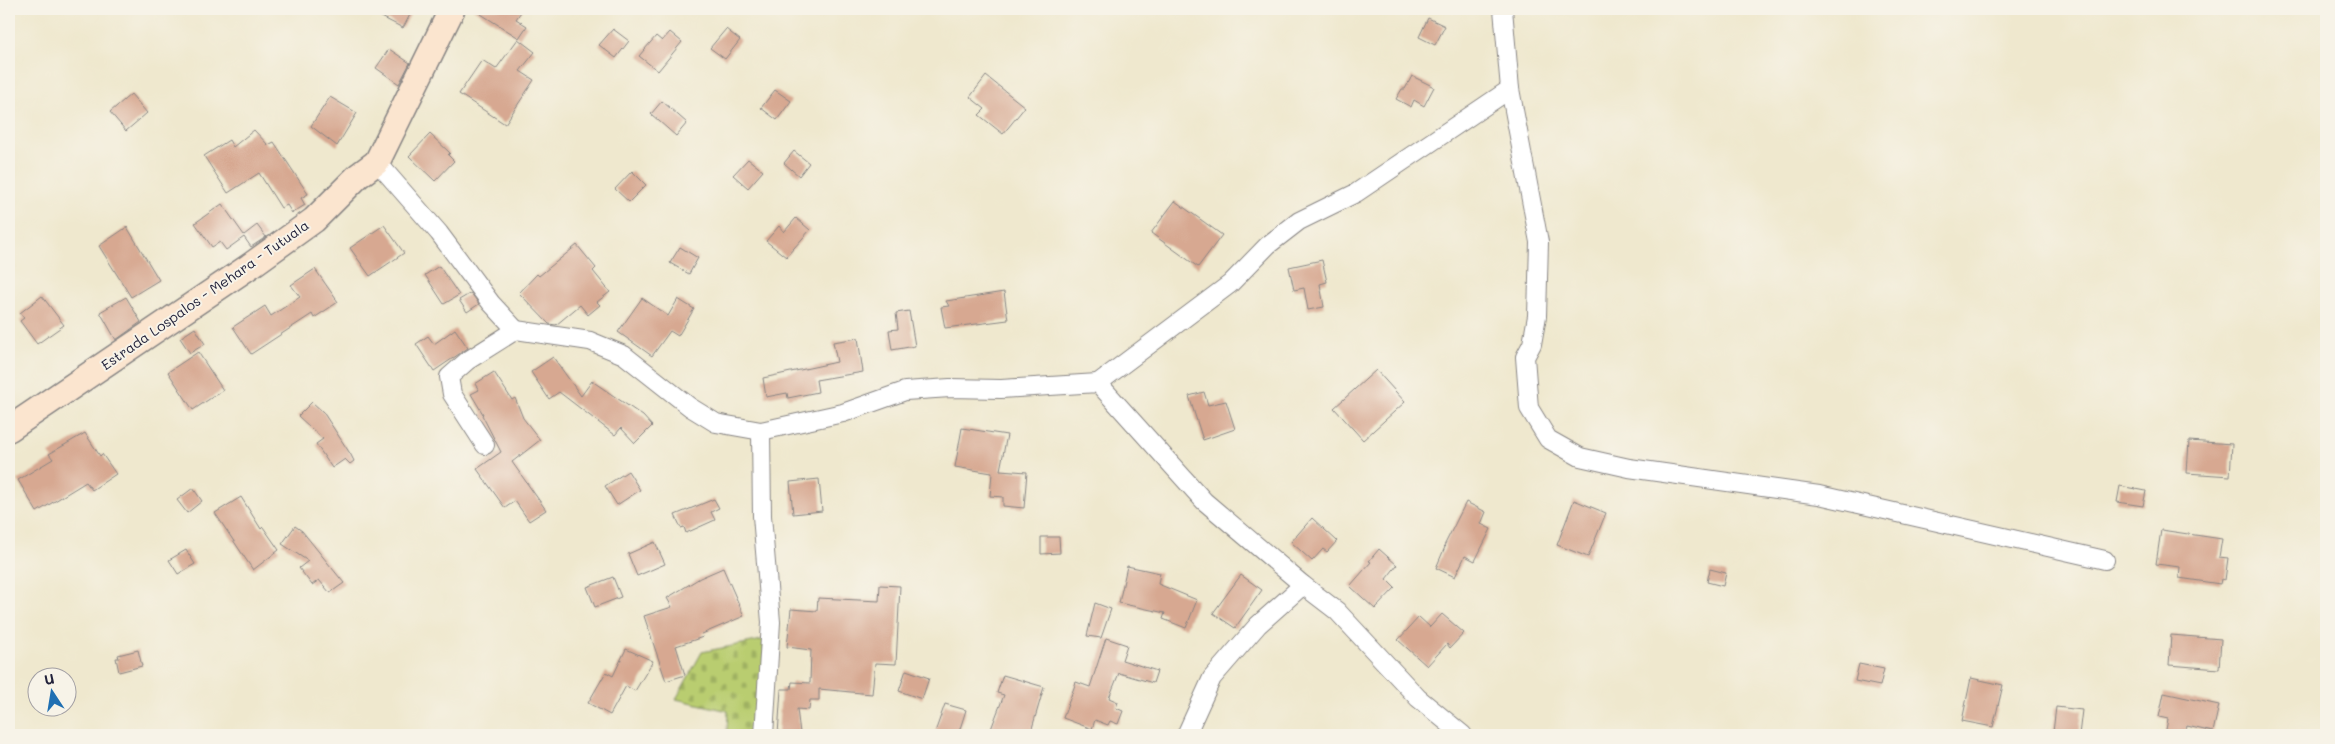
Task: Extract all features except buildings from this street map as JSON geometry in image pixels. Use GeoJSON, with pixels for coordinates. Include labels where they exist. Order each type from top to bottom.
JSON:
{"type":"FeatureCollection","features":[{"type":"Feature","properties":{"kind":"main road","name":"Estrada Lospalos - Mehara - Tutuala"},"geometry":{"type":"LineString","coordinates":[[9,429],[250,266],[314,220],[358,176],[377,162],[452,9]]}},
{"type":"Feature","properties":{"kind":"street"},"geometry":{"type":"LineString","coordinates":[[1503,9],[1510,89],[1539,242],[1537,316],[1532,344],[1525,357],[1529,408],[1548,439],[1580,457],[1629,468],[1818,495],[2105,560]]}},
{"type":"Feature","properties":{"kind":"street"},"geometry":{"type":"LineString","coordinates":[[377,162],[439,233],[491,303],[516,330],[590,341],[624,355],[663,387],[716,422],[761,431],[843,413],[905,391],[1098,384],[1230,284],[1268,245],[1299,221],[1356,193],[1510,89]]}},
{"type":"Feature","properties":{"kind":"street"},"geometry":{"type":"LineString","coordinates":[[485,445],[452,394],[450,377],[467,361],[516,330]]}},
{"type":"Feature","properties":{"kind":"street"},"geometry":{"type":"LineString","coordinates":[[1098,384],[1204,500],[1303,585],[1337,610],[1418,698],[1463,735]]}},
{"type":"Feature","properties":{"kind":"street"},"geometry":{"type":"LineString","coordinates":[[761,431],[762,516],[771,622],[764,735]]}},
{"type":"Feature","properties":{"kind":"street"},"geometry":{"type":"LineString","coordinates":[[1186,735],[1212,678],[1258,626],[1303,585]]}},
{"type":"Feature","properties":{"kind":"green space"},"geometry":{"type":"Polygon","coordinates":[[[767,639],[756,733],[727,733],[728,711],[676,699],[702,652],[767,639]]]}}]}
